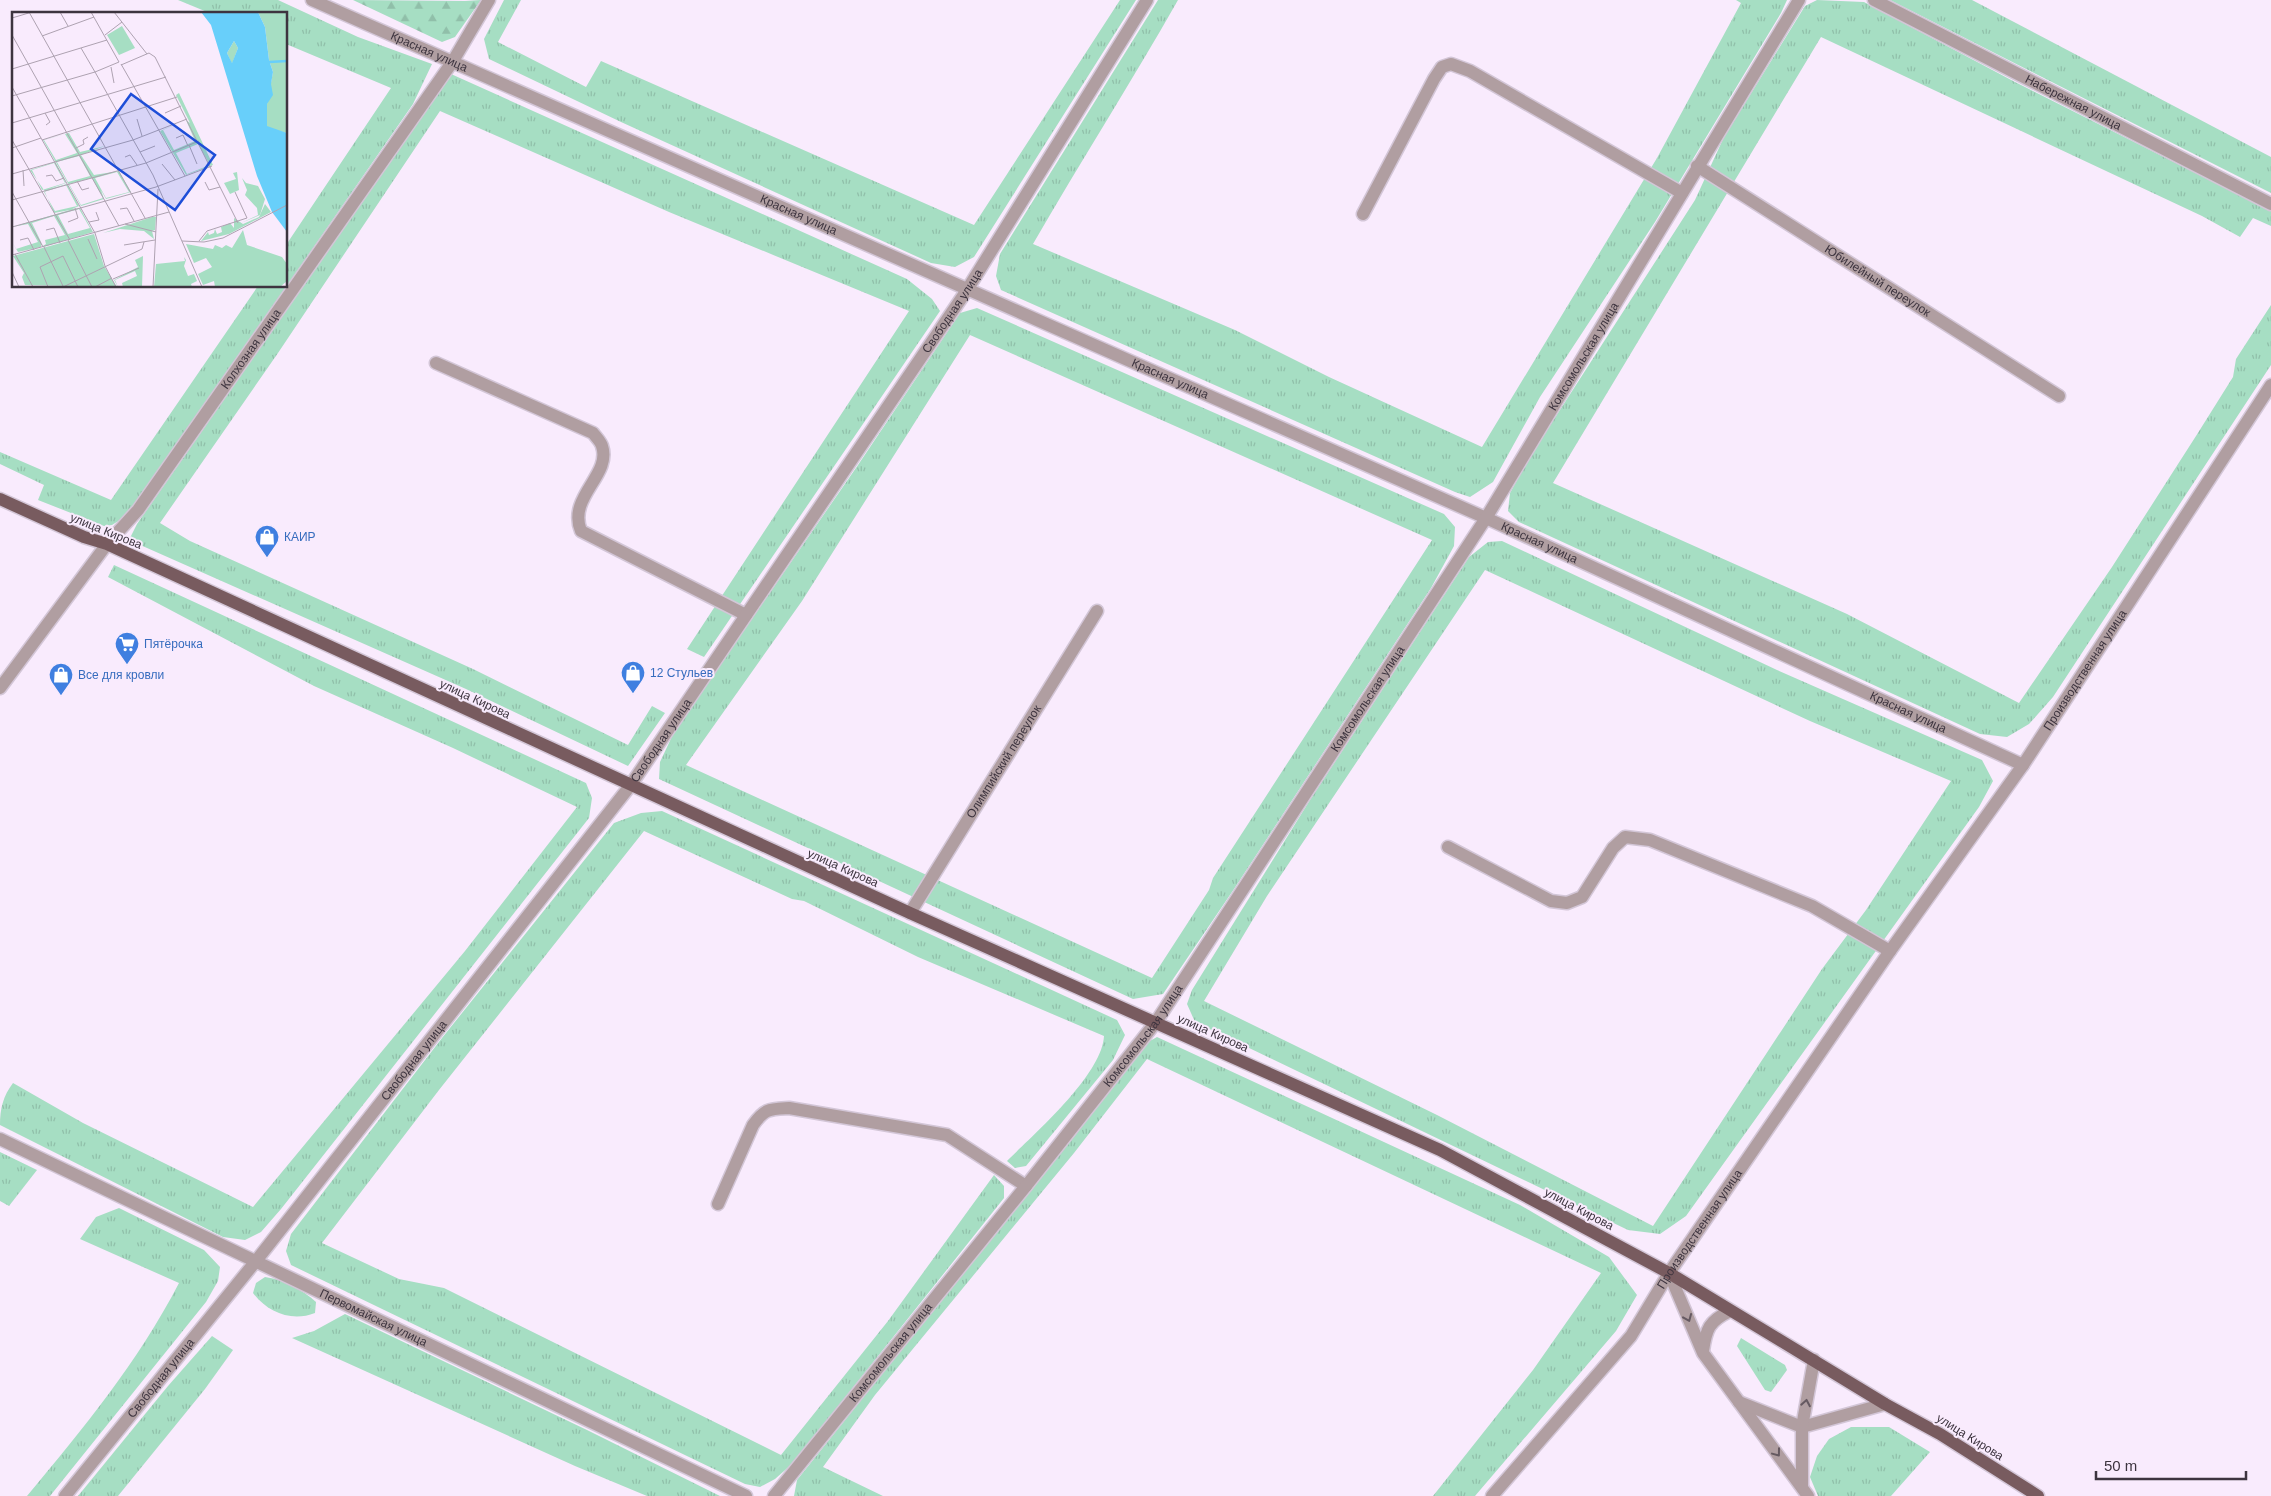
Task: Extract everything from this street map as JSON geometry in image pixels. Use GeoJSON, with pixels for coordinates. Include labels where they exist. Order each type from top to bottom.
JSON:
{"type":"FeatureCollection","features":[{"type":"Feature","properties":{"kind":"main road","name":"улица Кирова"},"geometry":{"type":"LineString","coordinates":[[0,500],[84,537],[107,544],[630,786],[1440,1150],[1669,1273],[1886,1404],[1940,1434],[2038,1496]]}},
{"type":"Feature","properties":{"kind":"street","name":"Красная улица"},"geometry":{"type":"LineString","coordinates":[[312,0],[1486,518],[2023,765]]}},
{"type":"Feature","properties":{"kind":"street","name":"Колхозная улица"},"geometry":{"type":"LineString","coordinates":[[0,688],[107,544],[138,510],[453,61],[489,0]]}},
{"type":"Feature","properties":{"kind":"street","name":"Свободная улица"},"geometry":{"type":"LineString","coordinates":[[65,1496],[256,1261],[630,786],[967,290],[1147,0]]}},
{"type":"Feature","properties":{"kind":"street","name":"Комсомольская улица"},"geometry":{"type":"LineString","coordinates":[[774,1496],[1026,1186],[1156,1022],[1486,518],[1799,0]]}},
{"type":"Feature","properties":{"kind":"street","name":"Набережная улица"},"geometry":{"type":"LineString","coordinates":[[1874,0],[2271,204]]}},
{"type":"Feature","properties":{"kind":"street"},"geometry":{"type":"LineString","coordinates":[[1363,214],[1434,79],[1442,66],[1451,64],[1470,71],[1682,193]]}},
{"type":"Feature","properties":{"kind":"street","name":"Юбилейный переулок"},"geometry":{"type":"LineString","coordinates":[[1697,166],[2059,396]]}},
{"type":"Feature","properties":{"kind":"street"},"geometry":{"type":"LineString","coordinates":[[436,363],[593,433],[603,446],[602,464],[579,505],[577,521],[581,531],[746,615]]}},
{"type":"Feature","properties":{"kind":"street","name":"Производственная улица"},"geometry":{"type":"LineString","coordinates":[[1492,1496],[1631,1336],[1669,1273],[1890,951],[2023,765],[2271,385]]}},
{"type":"Feature","properties":{"kind":"street","name":"Олимпийский переулок"},"geometry":{"type":"LineString","coordinates":[[910,913],[1097,611]]}},
{"type":"Feature","properties":{"kind":"street"},"geometry":{"type":"LineString","coordinates":[[1448,847],[1551,901],[1567,903],[1582,897],[1613,848],[1625,837],[1650,840],[1812,906],[1890,951]]}},
{"type":"Feature","properties":{"kind":"street"},"geometry":{"type":"LineString","coordinates":[[718,1204],[753,1125],[762,1113],[770,1109],[789,1108],[947,1135],[1026,1186]]}},
{"type":"Feature","properties":{"kind":"street","name":"Первомайская улица"},"geometry":{"type":"LineString","coordinates":[[0,1139],[746,1496]]}},
{"type":"Feature","properties":{"kind":"street"},"geometry":{"type":"LineString","coordinates":[[1669,1273],[1702,1353],[1805,1491]]}},
{"type":"Feature","properties":{"kind":"street"},"geometry":{"type":"LineString","coordinates":[[1702,1353],[1706,1332],[1717,1317],[1730,1310]]}},
{"type":"Feature","properties":{"kind":"street"},"geometry":{"type":"LineString","coordinates":[[1805,1491],[1802,1427],[1814,1360]]}},
{"type":"Feature","properties":{"kind":"street"},"geometry":{"type":"LineString","coordinates":[[1739,1402],[1802,1427],[1886,1404]]}},
{"type":"Feature","properties":{"kind":"green space"},"geometry":{"type":"Polygon","coordinates":[[[178,0],[278,0],[358,37],[432,64],[413,104],[288,284],[288,242],[391,88],[288,45],[288,12],[207,12],[178,0]]]}},
{"type":"Feature","properties":{"kind":"green space"},"geometry":{"type":"Polygon","coordinates":[[[353,0],[481,0],[455,37],[442,42],[353,0]]]}},
{"type":"Feature","properties":{"kind":"green space"},"geometry":{"type":"Polygon","coordinates":[[[504,0],[521,0],[498,42],[586,87],[601,61],[974,225],[1120,0],[1136,0],[974,257],[955,267],[931,263],[621,122],[489,59],[484,39],[504,0]]]}},
{"type":"Feature","properties":{"kind":"green space"},"geometry":{"type":"Polygon","coordinates":[[[1158,0],[1178,0],[1033,244],[1235,330],[1329,377],[1482,447],[1657,158],[1741,3],[1736,0],[1787,0],[1655,222],[1540,397],[1493,482],[1470,497],[1001,290],[996,276],[1000,254],[1158,0]]]}},
{"type":"Feature","properties":{"kind":"green space"},"geometry":{"type":"Polygon","coordinates":[[[1817,0],[1864,2],[2015,82],[2271,211],[2271,226],[2253,218],[2240,237],[2202,216],[1821,37],[1553,483],[1847,614],[2019,703],[2112,567],[2196,436],[2233,377],[2236,359],[2271,305],[2271,365],[2053,697],[2029,724],[2007,737],[1980,734],[1519,522],[1508,511],[1510,493],[1529,458],[1695,200],[1724,137],[1805,6],[1817,0]]]}},
{"type":"Feature","properties":{"kind":"green space"},"geometry":{"type":"Polygon","coordinates":[[[1890,0],[1972,0],[2271,157],[2271,193],[1890,0]]]}},
{"type":"Feature","properties":{"kind":"green space"},"geometry":{"type":"Polygon","coordinates":[[[451,74],[907,279],[932,299],[940,311],[704,657],[687,649],[909,311],[669,212],[440,111],[278,353],[160,523],[190,541],[473,669],[628,745],[652,706],[665,713],[628,766],[466,689],[129,540],[137,524],[451,74]]]}},
{"type":"Feature","properties":{"kind":"green space"},"geometry":{"type":"Polygon","coordinates":[[[257,288],[285,288],[128,515],[112,525],[104,526],[38,500],[44,485],[0,464],[0,452],[111,500],[257,288]]]}},
{"type":"Feature","properties":{"kind":"green space"},"geometry":{"type":"Polygon","coordinates":[[[977,308],[1444,514],[1455,527],[1454,546],[1431,588],[1163,994],[1133,999],[659,779],[660,762],[675,730],[858,465],[960,313],[977,308]],[[970,335],[802,601],[686,765],[1152,978],[1209,890],[1213,878],[1432,540],[970,335]]]}},
{"type":"Feature","properties":{"kind":"green space"},"geometry":{"type":"Polygon","coordinates":[[[1502,541],[1777,670],[1982,760],[1993,781],[1979,807],[1686,1216],[1660,1234],[1628,1230],[1195,1022],[1187,1004],[1192,990],[1310,800],[1469,557],[1488,542],[1502,541]],[[1485,570],[1267,896],[1204,1001],[1437,1115],[1653,1226],[1822,969],[1866,910],[1951,781],[1810,721],[1485,570]]]}},
{"type":"Feature","properties":{"kind":"green space"},"geometry":{"type":"Polygon","coordinates":[[[114,565],[586,783],[592,798],[589,818],[281,1209],[261,1232],[245,1240],[223,1237],[0,1125],[3,1103],[13,1083],[83,1123],[253,1207],[465,951],[577,807],[453,748],[314,686],[108,577],[114,565]]]}},
{"type":"Feature","properties":{"kind":"green space"},"geometry":{"type":"Polygon","coordinates":[[[662,811],[1117,1020],[1125,1035],[1113,1060],[1026,1166],[1015,1168],[1007,1161],[1049,1120],[1080,1086],[1092,1068],[1100,1051],[1104,1036],[918,957],[804,901],[792,899],[644,831],[439,1090],[322,1243],[399,1279],[444,1288],[781,1455],[888,1321],[994,1175],[1004,1186],[1004,1198],[792,1464],[775,1479],[760,1487],[745,1484],[291,1265],[286,1251],[291,1234],[442,1038],[614,823],[641,813],[662,811]]]}},
{"type":"Feature","properties":{"kind":"green space"},"geometry":{"type":"Polygon","coordinates":[[[1157,1037],[1520,1205],[1609,1257],[1637,1295],[1616,1331],[1475,1496],[1433,1496],[1533,1370],[1601,1273],[1147,1059],[1074,1153],[875,1395],[823,1467],[883,1496],[794,1496],[797,1480],[1148,1042],[1157,1037]]]}},
{"type":"Feature","properties":{"kind":"green space"},"geometry":{"type":"Polygon","coordinates":[[[0,1152],[37,1170],[9,1206],[0,1201],[0,1152]]]}},
{"type":"Feature","properties":{"kind":"green space"},"geometry":{"type":"Polygon","coordinates":[[[119,1208],[204,1250],[220,1267],[218,1281],[206,1302],[50,1496],[27,1496],[109,1394],[146,1340],[179,1283],[80,1239],[96,1217],[119,1208]]]}},
{"type":"Feature","properties":{"kind":"green space"},"geometry":{"type":"Polygon","coordinates":[[[265,1277],[285,1283],[305,1293],[316,1302],[315,1313],[306,1316],[289,1316],[266,1306],[253,1293],[256,1283],[265,1277]]]}},
{"type":"Feature","properties":{"kind":"green space"},"geometry":{"type":"Polygon","coordinates":[[[345,1314],[720,1496],[647,1496],[575,1466],[292,1338],[314,1331],[345,1314]]]}},
{"type":"Feature","properties":{"kind":"green space"},"geometry":{"type":"Polygon","coordinates":[[[212,1336],[233,1350],[205,1389],[118,1496],[78,1496],[168,1386],[212,1336]]]}},
{"type":"Feature","properties":{"kind":"green space"},"geometry":{"type":"Polygon","coordinates":[[[1741,1338],[1785,1365],[1787,1370],[1771,1392],[1765,1390],[1737,1346],[1741,1338]]]}},
{"type":"Feature","properties":{"kind":"green space"},"geometry":{"type":"Polygon","coordinates":[[[1851,1427],[1889,1427],[1930,1452],[1891,1496],[1818,1496],[1810,1477],[1817,1456],[1829,1439],[1851,1427]]]}},
{"type":"Feature","properties":{"kind":"place","name":"КАИР"},"geometry":{"type":"Point","coordinates":[267,558]}},
{"type":"Feature","properties":{"kind":"place","name":"Пятёрочка"},"geometry":{"type":"Point","coordinates":[127,665]}},
{"type":"Feature","properties":{"kind":"place","name":"12 Стульев"},"geometry":{"type":"Point","coordinates":[633,694]}},
{"type":"Feature","properties":{"kind":"place","name":"Все для кровли"},"geometry":{"type":"Point","coordinates":[61,696]}}]}
